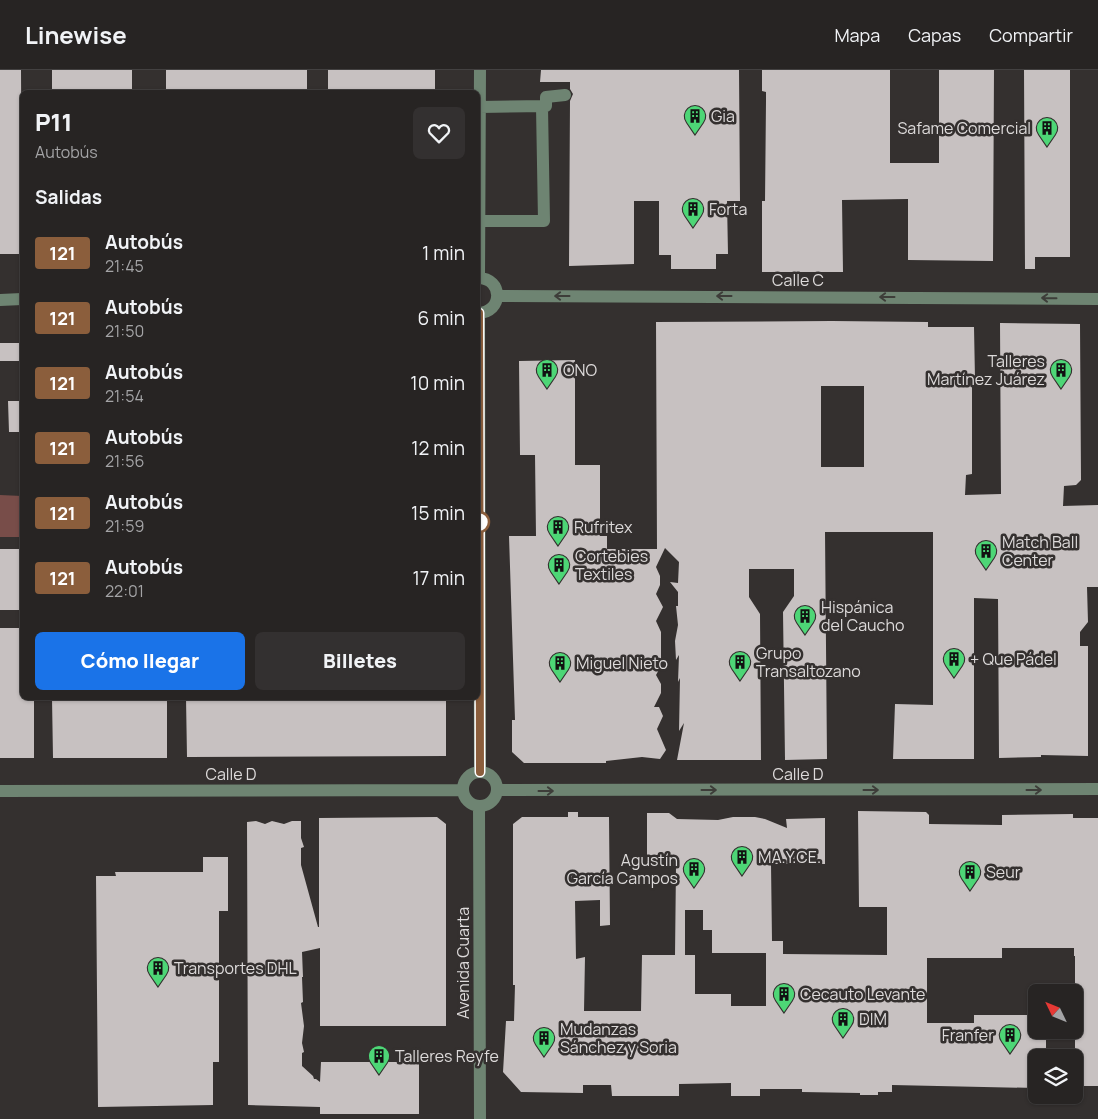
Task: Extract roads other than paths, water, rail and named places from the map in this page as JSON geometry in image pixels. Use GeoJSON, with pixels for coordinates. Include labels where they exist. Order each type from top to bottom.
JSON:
{"type":"FeatureCollection","features":[{"type":"Feature","properties":{"kind":"street"},"geometry":{"type":"LineString","coordinates":[[480,70],[480,221],[544,221],[542,107]]}},
{"type":"Feature","properties":{"kind":"street"},"geometry":{"type":"LineString","coordinates":[[480,107],[542,107],[546,106],[546,97],[565,95]]}},
{"type":"Feature","properties":{"kind":"street"},"geometry":{"type":"LineString","coordinates":[[480,278],[489,280],[494,285],[498,296],[491,310],[480,313]]}},
{"type":"Feature","properties":{"kind":"street","name":"Calle C"},"geometry":{"type":"LineString","coordinates":[[498,296],[1098,299]]}},
{"type":"Feature","properties":{"kind":"street"},"geometry":{"type":"LineString","coordinates":[[0,300],[20,299]]}},
{"type":"Feature","properties":{"kind":"street"},"geometry":{"type":"LineString","coordinates":[[480,700],[480,772]]}},
{"type":"Feature","properties":{"kind":"street"},"geometry":{"type":"LineString","coordinates":[[480,772],[489,774],[494,779],[497,790],[496,797],[492,802],[486,806],[479,806],[465,798],[463,790],[467,778],[472,774],[480,772]]}},
{"type":"Feature","properties":{"kind":"street","name":"Calle D"},"geometry":{"type":"LineString","coordinates":[[497,790],[1098,789]]}},
{"type":"Feature","properties":{"kind":"street","name":"Calle D"},"geometry":{"type":"LineString","coordinates":[[0,791],[463,790]]}},
{"type":"Feature","properties":{"kind":"street","name":"Avenida Cuarta"},"geometry":{"type":"LineString","coordinates":[[479,806],[480,1119]]}},
{"type":"Feature","properties":{"kind":"place","name":"Gia"},"geometry":{"type":"Point","coordinates":[695,135]}},
{"type":"Feature","properties":{"kind":"place","name":"Safame Comercial"},"geometry":{"type":"Point","coordinates":[1047,147]}},
{"type":"Feature","properties":{"kind":"place","name":"Forta"},"geometry":{"type":"Point","coordinates":[693,228]}},
{"type":"Feature","properties":{"kind":"place","name":"ONO"},"geometry":{"type":"Point","coordinates":[547,389]}},
{"type":"Feature","properties":{"kind":"place","name":"Talleres Martínez Juárez"},"geometry":{"type":"Point","coordinates":[1061,389]}},
{"type":"Feature","properties":{"kind":"place","name":"Rufritex"},"geometry":{"type":"Point","coordinates":[558,546]}},
{"type":"Feature","properties":{"kind":"place","name":"Match Ball Center"},"geometry":{"type":"Point","coordinates":[986,570]}},
{"type":"Feature","properties":{"kind":"place","name":"Cortebies Textiles"},"geometry":{"type":"Point","coordinates":[559,584]}},
{"type":"Feature","properties":{"kind":"place","name":"Hispánica del Caucho"},"geometry":{"type":"Point","coordinates":[805,635]}},
{"type":"Feature","properties":{"kind":"place","name":"+ Que Pádel"},"geometry":{"type":"Point","coordinates":[954,678]}},
{"type":"Feature","properties":{"kind":"place","name":"Grupo Transaltozano"},"geometry":{"type":"Point","coordinates":[740,681]}},
{"type":"Feature","properties":{"kind":"place","name":"Miguel Nieto"},"geometry":{"type":"Point","coordinates":[560,682]}},
{"type":"Feature","properties":{"kind":"place","name":"MA.Y.CE."},"geometry":{"type":"Point","coordinates":[742,876]}},
{"type":"Feature","properties":{"kind":"place","name":"Agustín García Campos"},"geometry":{"type":"Point","coordinates":[694,888]}},
{"type":"Feature","properties":{"kind":"place","name":"Seur"},"geometry":{"type":"Point","coordinates":[970,891]}},
{"type":"Feature","properties":{"kind":"place","name":"Transportes DHL"},"geometry":{"type":"Point","coordinates":[158,987]}},
{"type":"Feature","properties":{"kind":"place","name":"Cecauto Levante"},"geometry":{"type":"Point","coordinates":[784,1013]}},
{"type":"Feature","properties":{"kind":"place","name":"DIM"},"geometry":{"type":"Point","coordinates":[843,1038]}},
{"type":"Feature","properties":{"kind":"place","name":"Franfer"},"geometry":{"type":"Point","coordinates":[1010,1054]}},
{"type":"Feature","properties":{"kind":"place","name":"Mudanzas Sánchez y Soria"},"geometry":{"type":"Point","coordinates":[544,1057]}},
{"type":"Feature","properties":{"kind":"place","name":"Talleres Reyfe"},"geometry":{"type":"Point","coordinates":[379,1075]}}]}
